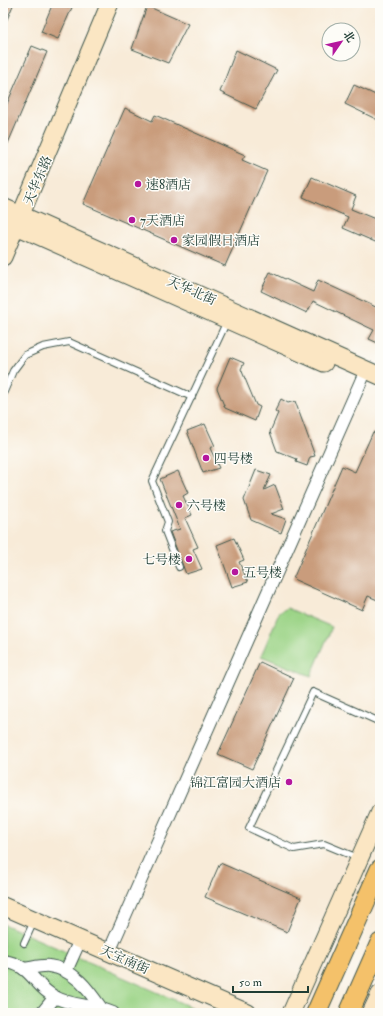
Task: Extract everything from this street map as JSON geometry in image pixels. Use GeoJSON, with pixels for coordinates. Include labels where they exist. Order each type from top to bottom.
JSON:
{"type":"FeatureCollection","features":[{"type":"Feature","properties":{"kind":"main road"},"geometry":{"type":"LineString","coordinates":[[316,1013],[379,871]]}},
{"type":"Feature","properties":{"kind":"main road"},"geometry":{"type":"LineString","coordinates":[[349,1013],[380,943]]}},
{"type":"Feature","properties":{"kind":"street","name":"天华东路"},"geometry":{"type":"LineString","coordinates":[[3,257],[10,219],[48,129],[68,102],[110,3]]}},
{"type":"Feature","properties":{"kind":"street","name":"天华北街"},"geometry":{"type":"LineString","coordinates":[[10,219],[228,320],[380,388]]}},
{"type":"Feature","properties":{"kind":"street","name":"天华北街"},"geometry":{"type":"LineString","coordinates":[[10,219],[380,376]]}},
{"type":"Feature","properties":{"kind":"street"},"geometry":{"type":"LineString","coordinates":[[109,952],[362,379]]}},
{"type":"Feature","properties":{"kind":"street"},"geometry":{"type":"LineString","coordinates":[[291,1013],[380,812]]}},
{"type":"Feature","properties":{"kind":"street"},"geometry":{"type":"LineString","coordinates":[[339,904],[379,871]]}},
{"type":"Feature","properties":{"kind":"street","name":"天宝南街"},"geometry":{"type":"LineString","coordinates":[[3,906],[248,1013]]}},
{"type":"Feature","properties":{"kind":"street"},"geometry":{"type":"LineString","coordinates":[[66,971],[80,940]]}},
{"type":"Feature","properties":{"kind":"street"},"geometry":{"type":"LineString","coordinates":[[3,962],[48,966],[66,971],[87,987],[101,1008]]}},
{"type":"Feature","properties":{"kind":"street"},"geometry":{"type":"LineString","coordinates":[[19,963],[46,991],[55,997],[72,1004],[101,1008],[113,1013]]}},
{"type":"Feature","properties":{"kind":"street"},"geometry":{"type":"LineString","coordinates":[[371,1013],[380,994]]}},
{"type":"Feature","properties":{"kind":"street"},"geometry":{"type":"LineString","coordinates":[[42,1013],[55,997]]}},
{"type":"Feature","properties":{"kind":"lane"},"geometry":{"type":"LineString","coordinates":[[178,567],[165,531],[168,522],[152,481],[228,320]]}},
{"type":"Feature","properties":{"kind":"lane"},"geometry":{"type":"LineString","coordinates":[[3,394],[13,372],[25,355],[43,347],[69,342],[192,397]]}},
{"type":"Feature","properties":{"kind":"lane"},"geometry":{"type":"LineString","coordinates":[[360,859],[324,844],[294,849],[249,828],[313,692],[380,722]]}},
{"type":"Feature","properties":{"kind":"lane"},"geometry":{"type":"LineString","coordinates":[[24,943],[34,920]]}},
{"type":"Feature","properties":{"kind":"green space"},"geometry":{"type":"Polygon","coordinates":[[[287,608],[332,627],[311,676],[261,656],[279,613],[287,608]]]}},
{"type":"Feature","properties":{"kind":"green space"},"geometry":{"type":"Polygon","coordinates":[[[3,924],[204,1013],[3,1013],[3,924]]]}},
{"type":"Feature","properties":{"kind":"building"},"geometry":{"type":"Polygon","coordinates":[[[3,3],[14,3],[3,29],[3,3]]]}},
{"type":"Feature","properties":{"kind":"building"},"geometry":{"type":"Polygon","coordinates":[[[53,3],[74,3],[58,39],[41,32],[53,3]]]}},
{"type":"Feature","properties":{"kind":"building"},"geometry":{"type":"Polygon","coordinates":[[[147,6],[188,24],[168,63],[132,49],[147,6]]]}},
{"type":"Feature","properties":{"kind":"building"},"geometry":{"type":"Polygon","coordinates":[[[32,46],[47,52],[3,155],[3,113],[32,46]]]}},
{"type":"Feature","properties":{"kind":"building"},"geometry":{"type":"Polygon","coordinates":[[[236,50],[277,70],[256,109],[220,92],[236,50]]]}},
{"type":"Feature","properties":{"kind":"building"},"geometry":{"type":"Polygon","coordinates":[[[354,85],[380,97],[380,121],[345,104],[354,85]]]}},
{"type":"Feature","properties":{"kind":"building"},"geometry":{"type":"Polygon","coordinates":[[[125,108],[152,121],[155,115],[245,155],[242,160],[267,171],[225,266],[83,204],[125,108]]]}},
{"type":"Feature","properties":{"kind":"building"},"geometry":{"type":"Polygon","coordinates":[[[312,177],[356,196],[351,209],[380,221],[380,244],[343,228],[348,217],[303,197],[312,177]]]}},
{"type":"Feature","properties":{"kind":"building"},"geometry":{"type":"Polygon","coordinates":[[[270,272],[313,292],[318,280],[380,309],[380,344],[369,339],[374,330],[313,301],[307,313],[261,291],[270,272]]]}},
{"type":"Feature","properties":{"kind":"building"},"geometry":{"type":"Polygon","coordinates":[[[230,357],[244,363],[241,369],[256,405],[260,407],[255,421],[225,408],[217,388],[230,357]]]}},
{"type":"Feature","properties":{"kind":"building"},"geometry":{"type":"Polygon","coordinates":[[[281,399],[288,403],[295,401],[315,456],[310,457],[307,466],[296,462],[297,459],[277,451],[270,432],[278,413],[275,411],[281,399]]]}},
{"type":"Feature","properties":{"kind":"building","name":"四号楼"},"geometry":{"type":"Polygon","coordinates":[[[205,424],[215,446],[210,448],[219,468],[203,473],[187,431],[205,424]]]}},
{"type":"Feature","properties":{"kind":"building"},"geometry":{"type":"Polygon","coordinates":[[[373,432],[380,436],[380,601],[368,596],[362,610],[293,579],[342,466],[355,472],[373,432]]]}},
{"type":"Feature","properties":{"kind":"building"},"geometry":{"type":"Polygon","coordinates":[[[256,470],[271,475],[264,490],[275,485],[284,509],[271,514],[286,519],[281,533],[251,520],[244,500],[256,470]]]}},
{"type":"Feature","properties":{"kind":"building"},"geometry":{"type":"Polygon","coordinates":[[[178,471],[188,493],[183,496],[192,515],[185,518],[198,547],[193,549],[202,569],[186,574],[170,532],[180,529],[160,479],[178,471]]]}},
{"type":"Feature","properties":{"kind":"building","name":"五号楼"},"geometry":{"type":"Polygon","coordinates":[[[234,538],[244,560],[239,562],[248,582],[232,587],[217,545],[234,538]]]}},
{"type":"Feature","properties":{"kind":"building"},"geometry":{"type":"Polygon","coordinates":[[[260,662],[294,678],[252,769],[218,754],[260,662]]]}},
{"type":"Feature","properties":{"kind":"building"},"geometry":{"type":"Polygon","coordinates":[[[220,863],[301,898],[287,932],[205,897],[220,863]]]}},
{"type":"Feature","properties":{"kind":"place","name":"速8酒店"},"geometry":{"type":"Point","coordinates":[138,184]}},
{"type":"Feature","properties":{"kind":"place","name":"7天酒店"},"geometry":{"type":"Point","coordinates":[132,220]}},
{"type":"Feature","properties":{"kind":"place","name":"家园假日酒店"},"geometry":{"type":"Point","coordinates":[174,240]}},
{"type":"Feature","properties":{"kind":"place","name":"四号楼"},"geometry":{"type":"Point","coordinates":[206,458]}},
{"type":"Feature","properties":{"kind":"place","name":"六号楼"},"geometry":{"type":"Point","coordinates":[179,505]}},
{"type":"Feature","properties":{"kind":"place","name":"七号楼"},"geometry":{"type":"Point","coordinates":[189,559]}},
{"type":"Feature","properties":{"kind":"place","name":"五号楼"},"geometry":{"type":"Point","coordinates":[235,572]}},
{"type":"Feature","properties":{"kind":"place","name":"锦江富园大酒店"},"geometry":{"type":"Point","coordinates":[289,782]}}]}
